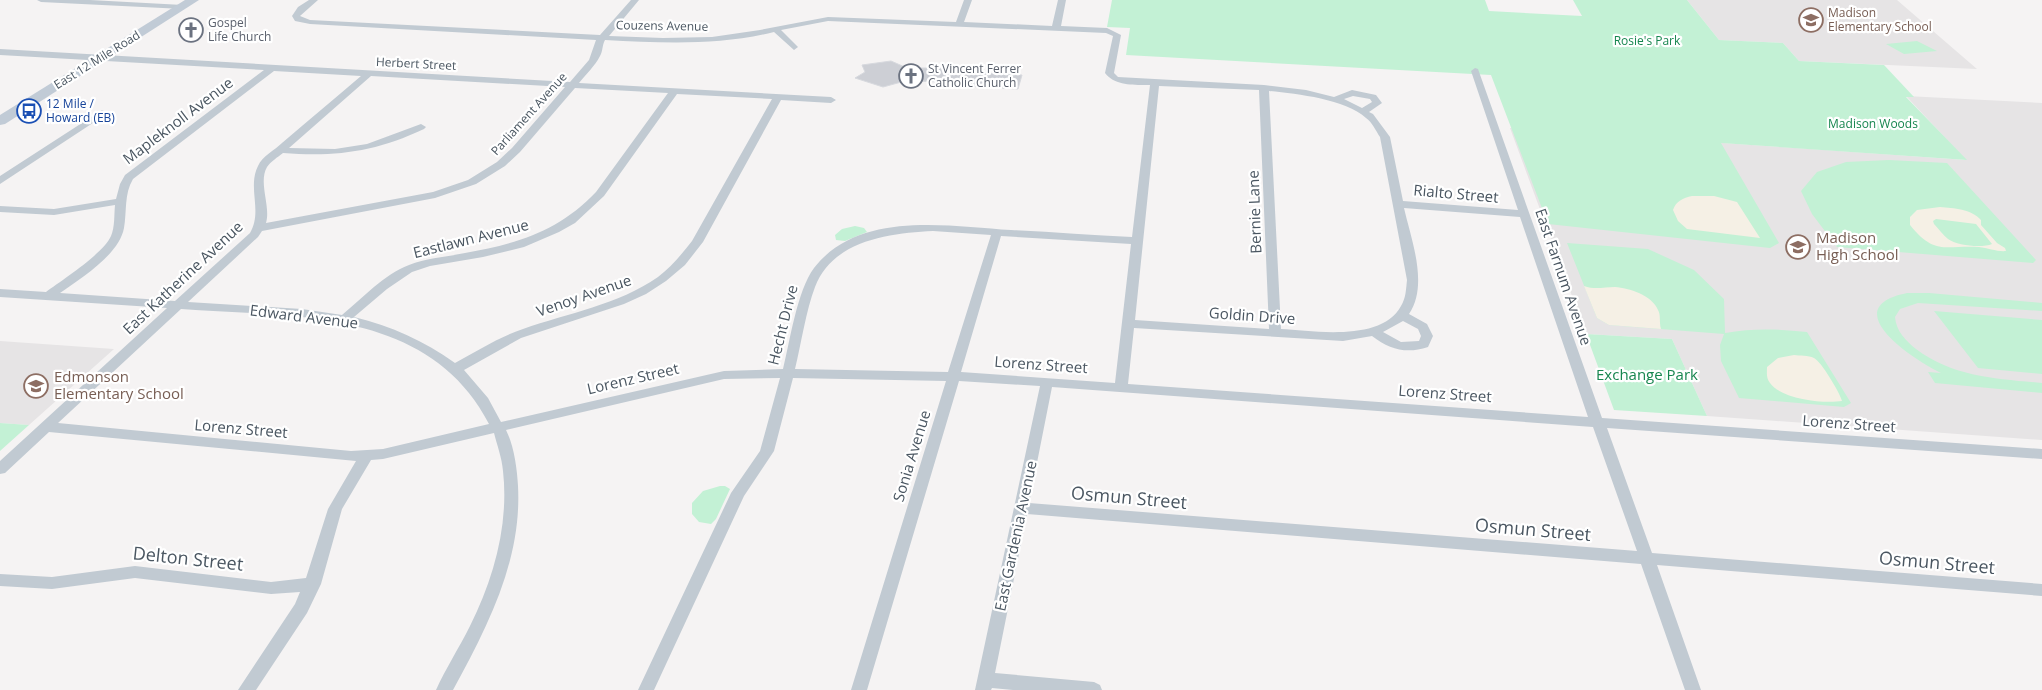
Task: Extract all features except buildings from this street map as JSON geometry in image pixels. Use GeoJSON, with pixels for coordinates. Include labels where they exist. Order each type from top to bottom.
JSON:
{"type":"FeatureCollection","features":[{"type":"Feature","properties":{"kind":"main road","name":"East 12 Mile Road"},"geometry":{"type":"LineString","coordinates":[[4,116],[193,0]]}},
{"type":"Feature","properties":{"kind":"street"},"geometry":{"type":"LineString","coordinates":[[41,0],[182,7]]}},
{"type":"Feature","properties":{"kind":"street","name":"Couzens Avenue"},"geometry":{"type":"LineString","coordinates":[[314,0],[297,13],[298,19],[310,22],[602,38],[700,40],[736,37],[804,22],[828,19],[1113,32],[1117,38],[1110,73],[1112,77]]}},
{"type":"Feature","properties":{"kind":"street","name":"Parliament Avenue"},"geometry":{"type":"LineString","coordinates":[[260,228],[421,198],[472,182],[492,171],[508,158],[593,60],[602,38],[635,0]]}},
{"type":"Feature","properties":{"kind":"street"},"geometry":{"type":"LineString","coordinates":[[960,24],[968,0]]}},
{"type":"Feature","properties":{"kind":"street"},"geometry":{"type":"LineString","coordinates":[[1056,29],[1062,0]]}},
{"type":"Feature","properties":{"kind":"street"},"geometry":{"type":"LineString","coordinates":[[775,29],[794,47]]}},
{"type":"Feature","properties":{"kind":"street","name":"Herbert Street"},"geometry":{"type":"LineString","coordinates":[[0,52],[831,100]]}},
{"type":"Feature","properties":{"kind":"street","name":"Mapleknoll Avenue"},"geometry":{"type":"LineString","coordinates":[[49,296],[111,245],[117,231],[123,186],[134,172],[271,69]]}},
{"type":"Feature","properties":{"kind":"street","name":"East Farnum Avenue"},"geometry":{"type":"LineString","coordinates":[[1475,71],[1693,690]]}},
{"type":"Feature","properties":{"kind":"street","name":"East Katherine Avenue"},"geometry":{"type":"LineString","coordinates":[[0,469],[260,228],[262,222],[260,172],[267,160],[368,74]]}},
{"type":"Feature","properties":{"kind":"street","name":"Rialto Street"},"geometry":{"type":"LineString","coordinates":[[1112,77],[1122,81],[1308,92],[1338,98],[1364,111],[1377,122],[1383,131],[1397,204],[1524,214]]}},
{"type":"Feature","properties":{"kind":"street"},"geometry":{"type":"LineString","coordinates":[[1121,387],[1155,82]]}},
{"type":"Feature","properties":{"kind":"street","name":"Bernie Lane"},"geometry":{"type":"LineString","coordinates":[[1264,88],[1275,334]]}},
{"type":"Feature","properties":{"kind":"street","name":"Eastlawn Avenue"},"geometry":{"type":"LineString","coordinates":[[345,319],[384,286],[408,270],[505,249],[540,238],[571,221],[589,207],[600,194],[674,91]]}},
{"type":"Feature","properties":{"kind":"street","name":"Rialto Street"},"geometry":{"type":"LineString","coordinates":[[1338,98],[1352,93],[1363,93],[1373,97],[1377,103],[1364,111]]}},
{"type":"Feature","properties":{"kind":"street","name":"Venoy Avenue"},"geometry":{"type":"LineString","coordinates":[[455,369],[525,332],[631,297],[671,273],[682,263],[697,242],[778,97]]}},
{"type":"Feature","properties":{"kind":"street"},"geometry":{"type":"LineString","coordinates":[[0,181],[102,113]]}},
{"type":"Feature","properties":{"kind":"street"},"geometry":{"type":"LineString","coordinates":[[278,150],[332,153],[358,150],[389,142],[421,127]]}},
{"type":"Feature","properties":{"kind":"street"},"geometry":{"type":"LineString","coordinates":[[0,209],[54,212],[121,201]]}},
{"type":"Feature","properties":{"kind":"street"},"geometry":{"type":"LineString","coordinates":[[1374,331],[1393,345],[1400,347],[1414,348],[1424,344],[1427,336],[1423,327],[1402,315],[1411,301],[1413,280],[1397,204]]}},
{"type":"Feature","properties":{"kind":"street","name":"Hecht Drive"},"geometry":{"type":"LineString","coordinates":[[646,690],[738,492],[767,451],[776,422],[804,303],[813,277],[827,260],[842,249],[871,235],[905,229],[933,228],[1138,241]]}},
{"type":"Feature","properties":{"kind":"street","name":"Sonia Avenue"},"geometry":{"type":"LineString","coordinates":[[859,690],[997,232]]}},
{"type":"Feature","properties":{"kind":"street","name":"Edward Avenue"},"geometry":{"type":"LineString","coordinates":[[0,293],[299,313],[345,319],[385,330],[439,357],[455,369],[477,392],[499,428],[512,482],[510,531],[494,590],[467,649],[444,690]]}},
{"type":"Feature","properties":{"kind":"street","name":"Goldin Drive"},"geometry":{"type":"LineString","coordinates":[[1128,324],[1343,337],[1374,331],[1393,322],[1402,315]]}},
{"type":"Feature","properties":{"kind":"street","name":"Lorenz Street"},"geometry":{"type":"LineString","coordinates":[[45,427],[366,456],[396,452],[724,375],[788,373],[954,376],[1047,382],[2042,454]]}},
{"type":"Feature","properties":{"kind":"street","name":"East Gardenia Avenue"},"geometry":{"type":"LineString","coordinates":[[985,685],[1047,382]]}},
{"type":"Feature","properties":{"kind":"street"},"geometry":{"type":"LineString","coordinates":[[246,690],[292,623],[313,584],[320,566],[334,509],[366,456]]}},
{"type":"Feature","properties":{"kind":"street","name":"Osmun Street"},"geometry":{"type":"LineString","coordinates":[[1021,508],[2042,590]]}},
{"type":"Feature","properties":{"kind":"street","name":"Delton Street"},"geometry":{"type":"LineString","coordinates":[[0,580],[52,583],[116,573],[135,572],[271,588],[313,584]]}},
{"type":"Feature","properties":{"kind":"street"},"geometry":{"type":"LineString","coordinates":[[985,685],[1094,690]]}},
{"type":"Feature","properties":{"kind":"shaded area","name":"Madison Elementary School"},"geometry":{"type":"Polygon","coordinates":[[[1687,0],[1897,0],[1977,69],[1799,61],[1783,43],[1719,40],[1687,0]]]}},
{"type":"Feature","properties":{"kind":"shaded area","name":"Madison High School"},"geometry":{"type":"Polygon","coordinates":[[[1906,96],[2042,103],[2042,440],[1707,416],[1672,339],[1586,334],[1510,128],[1966,160],[1906,96]]]}},
{"type":"Feature","properties":{"kind":"shaded area","name":"Edmonson Elementary School"},"geometry":{"type":"Polygon","coordinates":[[[0,341],[114,349],[29,425],[0,423],[0,341]]]}},
{"type":"Feature","properties":{"kind":"green space"},"geometry":{"type":"Polygon","coordinates":[[[1112,0],[1485,0],[1489,11],[1582,16],[1573,0],[1687,0],[1719,40],[1783,43],[1799,61],[1884,65],[1914,97],[1906,97],[1967,160],[1721,143],[1779,243],[1770,248],[1548,224],[1491,75],[1126,55],[1130,28],[1107,27],[1112,0]]]}},
{"type":"Feature","properties":{"kind":"green space"},"geometry":{"type":"Polygon","coordinates":[[[1917,41],[1937,51],[1904,54],[1886,44],[1917,41]]]}},
{"type":"Feature","properties":{"kind":"green space"},"geometry":{"type":"Polygon","coordinates":[[[1889,160],[1947,163],[2036,260],[2033,263],[1837,247],[1812,214],[1801,191],[1817,172],[1846,162],[1889,160]]]}},
{"type":"Feature","properties":{"kind":"green space"},"geometry":{"type":"Polygon","coordinates":[[[855,226],[864,228],[867,232],[845,241],[836,240],[835,235],[842,229],[855,226]]]}},
{"type":"Feature","properties":{"kind":"green space"},"geometry":{"type":"Polygon","coordinates":[[[1567,243],[1648,249],[1694,270],[1724,299],[1725,333],[1766,329],[1807,332],[1851,403],[1844,407],[1739,398],[1721,361],[1720,345],[1724,334],[1609,325],[1597,318],[1567,243]]]}},
{"type":"Feature","properties":{"kind":"green space"},"geometry":{"type":"Polygon","coordinates":[[[1907,293],[1929,293],[2042,303],[2042,311],[1918,303],[1900,309],[1895,317],[1897,327],[1905,339],[1916,349],[1945,366],[1993,378],[2042,383],[2042,393],[1935,383],[1928,372],[1941,373],[1899,346],[1886,334],[1879,321],[1878,310],[1886,300],[1907,293]]]}},
{"type":"Feature","properties":{"kind":"green space"},"geometry":{"type":"Polygon","coordinates":[[[1934,311],[2042,320],[2042,374],[1978,368],[1934,311]]]}},
{"type":"Feature","properties":{"kind":"green space","name":"Exchange Park"},"geometry":{"type":"Polygon","coordinates":[[[1586,334],[1672,339],[1707,416],[1614,410],[1586,334]]]}},
{"type":"Feature","properties":{"kind":"green space"},"geometry":{"type":"Polygon","coordinates":[[[0,423],[29,425],[0,451],[0,423]]]}},
{"type":"Feature","properties":{"kind":"green space"},"geometry":{"type":"Polygon","coordinates":[[[720,486],[730,489],[716,519],[711,524],[699,522],[692,514],[692,503],[703,491],[720,486]]]}},
{"type":"Feature","properties":{"kind":"sand"},"geometry":{"type":"Polygon","coordinates":[[[1692,196],[1714,196],[1737,202],[1760,238],[1687,229],[1678,221],[1673,210],[1680,200],[1692,196]]]}},
{"type":"Feature","properties":{"kind":"sand"},"geometry":{"type":"Polygon","coordinates":[[[1940,207],[1972,213],[1981,220],[1981,225],[2006,251],[1979,247],[1941,247],[1934,245],[1919,235],[1910,225],[1910,217],[1917,210],[1940,207]],[[1936,219],[1933,221],[1944,236],[1957,243],[1970,246],[1992,244],[1976,224],[1936,219]]]}},
{"type":"Feature","properties":{"kind":"sand"},"geometry":{"type":"Polygon","coordinates":[[[1584,286],[1596,288],[1615,287],[1640,293],[1651,300],[1658,310],[1661,329],[1609,325],[1597,318],[1584,286]]]}},
{"type":"Feature","properties":{"kind":"sand"},"geometry":{"type":"Polygon","coordinates":[[[1794,355],[1809,356],[1817,360],[1838,391],[1842,401],[1824,402],[1803,399],[1793,397],[1775,388],[1768,379],[1767,367],[1778,358],[1794,355]]]}},
{"type":"Feature","properties":{"kind":"place","name":"Madison Elementary School"},"geometry":{"type":"Point","coordinates":[1811,20]}},
{"type":"Feature","properties":{"kind":"place","name":"Gospel Life Church"},"geometry":{"type":"Point","coordinates":[191,30]}},
{"type":"Feature","properties":{"kind":"place","name":"St Vincent Ferrer Catholic Church"},"geometry":{"type":"Point","coordinates":[911,76]}},
{"type":"Feature","properties":{"kind":"place","name":"12 Mile / Howard (EB)"},"geometry":{"type":"Point","coordinates":[29,111]}},
{"type":"Feature","properties":{"kind":"place","name":"Madison High School"},"geometry":{"type":"Point","coordinates":[1798,247]}},
{"type":"Feature","properties":{"kind":"place","name":"Edmonson Elementary School"},"geometry":{"type":"Point","coordinates":[36,386]}},
{"type":"Feature","properties":{"kind":"park label","name":"Rosie's Park"},"geometry":{"type":"Point","coordinates":[1647,41]}},
{"type":"Feature","properties":{"kind":"park label","name":"Madison Woods"},"geometry":{"type":"Point","coordinates":[1873,124]}}]}
